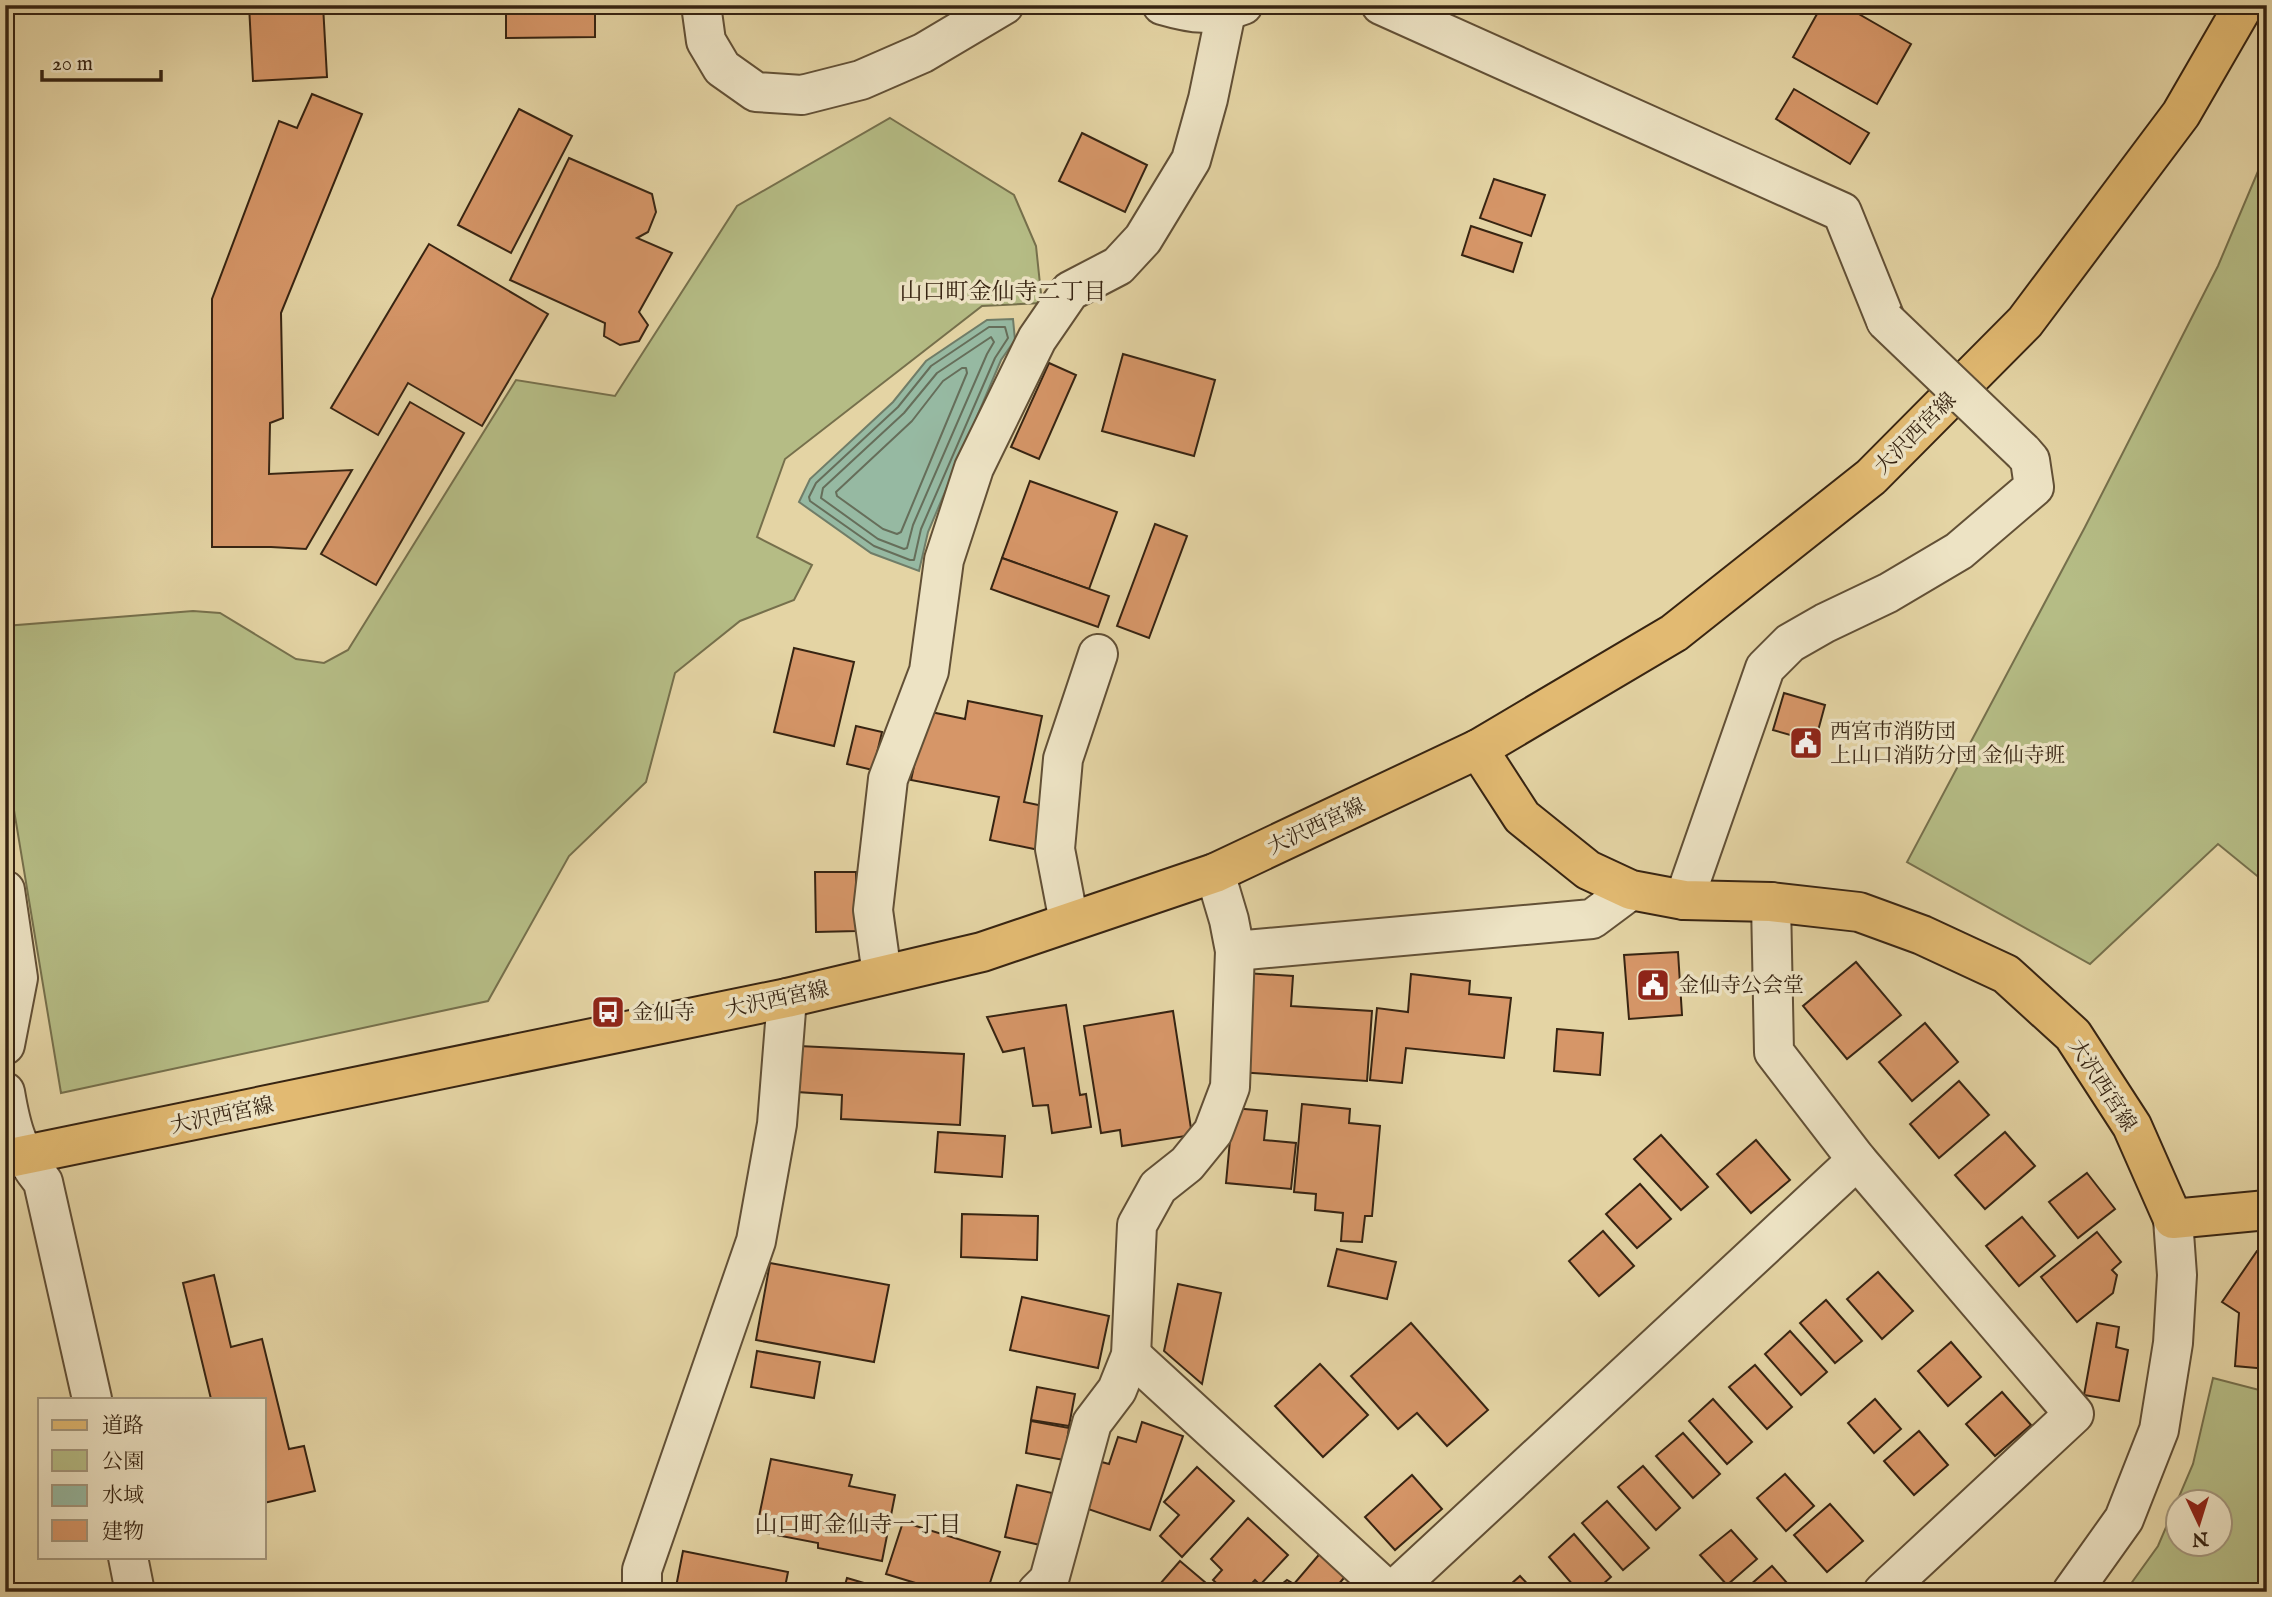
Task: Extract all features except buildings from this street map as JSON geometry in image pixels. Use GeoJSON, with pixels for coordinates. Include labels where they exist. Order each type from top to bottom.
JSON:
{"type":"FeatureCollection","features":[{"type":"Feature","properties":{"kind":"main road","name":"大沢西宮線"},"geometry":{"type":"LineString","coordinates":[[14,1157],[787,998],[982,951],[1215,873],[1478,749],[1674,633],[1871,477],[2025,322],[2181,114],[2244,5]]}},
{"type":"Feature","properties":{"kind":"main road","name":"大沢西宮線"},"geometry":{"type":"LineString","coordinates":[[1478,749],[1522,817],[1588,870],[1631,890],[1684,900],[1771,902],[1859,912],[1923,935],[2006,974],[2073,1035],[2132,1126],[2173,1219]]}},
{"type":"Feature","properties":{"kind":"main road"},"geometry":{"type":"LineString","coordinates":[[2173,1219],[2267,1210]]}},
{"type":"Feature","properties":{"kind":"street"},"geometry":{"type":"LineString","coordinates":[[701,5],[706,41],[722,68],[756,92],[802,95],[861,80],[923,54],[1004,5]]}},
{"type":"Feature","properties":{"kind":"street"},"geometry":{"type":"LineString","coordinates":[[882,975],[873,910],[888,779],[929,671],[944,560],[974,468],[1037,339],[1070,291],[1118,266],[1143,239],[1191,160],[1234,9],[1194,14],[1162,5]]}},
{"type":"Feature","properties":{"kind":"street"},"geometry":{"type":"LineString","coordinates":[[1381,5],[1842,212],[1886,321],[2030,460],[2034,487],[1959,551],[1888,593],[1790,643],[1765,668],[1684,900]]}},
{"type":"Feature","properties":{"kind":"street"},"geometry":{"type":"LineString","coordinates":[[1069,922],[1055,849],[1063,759],[1098,654]]}},
{"type":"Feature","properties":{"kind":"street"},"geometry":{"type":"LineString","coordinates":[[1037,1592],[1049,1580],[1092,1423],[1117,1390],[1131,1355],[1137,1224],[1158,1187],[1187,1164],[1213,1132],[1230,1087],[1235,951],[1215,873]]}},
{"type":"Feature","properties":{"kind":"street"},"geometry":{"type":"LineString","coordinates":[[5,890],[18,978],[5,1045]]}},
{"type":"Feature","properties":{"kind":"street"},"geometry":{"type":"LineString","coordinates":[[1235,951],[1592,919],[1631,890]]}},
{"type":"Feature","properties":{"kind":"street"},"geometry":{"type":"LineString","coordinates":[[1771,902],[1774,1052],[1857,1160],[2074,1414],[1883,1592]]}},
{"type":"Feature","properties":{"kind":"street"},"geometry":{"type":"LineString","coordinates":[[642,1592],[642,1570],[756,1241],[777,1124],[787,998]]}},
{"type":"Feature","properties":{"kind":"street"},"geometry":{"type":"LineString","coordinates":[[5,1092],[14,1157],[43,1182],[92,1398]]}},
{"type":"Feature","properties":{"kind":"street"},"geometry":{"type":"LineString","coordinates":[[1131,1355],[1391,1592],[1857,1160]]}},
{"type":"Feature","properties":{"kind":"street"},"geometry":{"type":"LineString","coordinates":[[2073,1592],[2124,1519],[2159,1430],[2173,1343],[2177,1275],[2173,1219]]}},
{"type":"Feature","properties":{"kind":"street"},"geometry":{"type":"LineString","coordinates":[[128,1558],[135,1592]]}},
{"type":"Feature","properties":{"kind":"green space"},"geometry":{"type":"Polygon","coordinates":[[[890,118],[1014,195],[1036,246],[1042,303],[982,306],[785,459],[757,537],[812,565],[794,600],[740,621],[675,673],[646,782],[569,856],[488,1001],[61,1093],[5,756],[5,626],[193,611],[220,613],[296,659],[324,663],[348,650],[516,380],[615,396],[737,206],[890,118]]]}},
{"type":"Feature","properties":{"kind":"green space"},"geometry":{"type":"Polygon","coordinates":[[[2267,150],[2267,884],[2218,844],[2090,964],[1907,862],[2085,527],[2218,266],[2267,150]]]}},
{"type":"Feature","properties":{"kind":"green space"},"geometry":{"type":"Polygon","coordinates":[[[2213,1378],[2267,1392],[2267,1592],[2125,1592],[2158,1546],[2164,1532],[2164,1558],[2234,1558],[2234,1488],[2183,1488],[2193,1464],[2213,1378]]]}},
{"type":"Feature","properties":{"kind":"water"},"geometry":{"type":"Polygon","coordinates":[[[1013,319],[1015,340],[1001,360],[928,532],[919,571],[871,553],[799,502],[810,479],[893,402],[926,361],[987,320],[1013,319]]]}},
{"type":"Feature","properties":{"kind":"place","name":"西宮市消防団 上山口消防分団 金仙寺班"},"geometry":{"type":"Point","coordinates":[1806,743]}},
{"type":"Feature","properties":{"kind":"place","name":"金仙寺公会堂"},"geometry":{"type":"Point","coordinates":[1653,985]}},
{"type":"Feature","properties":{"kind":"place","name":"金仙寺"},"geometry":{"type":"Point","coordinates":[608,1012]}},
{"type":"Feature","properties":{"kind":"district","name":"山口町金仙寺二丁目"},"geometry":{"type":"Point","coordinates":[1003,291]}},
{"type":"Feature","properties":{"kind":"district","name":"山口町金仙寺一丁目"},"geometry":{"type":"Point","coordinates":[858,1524]}}]}
